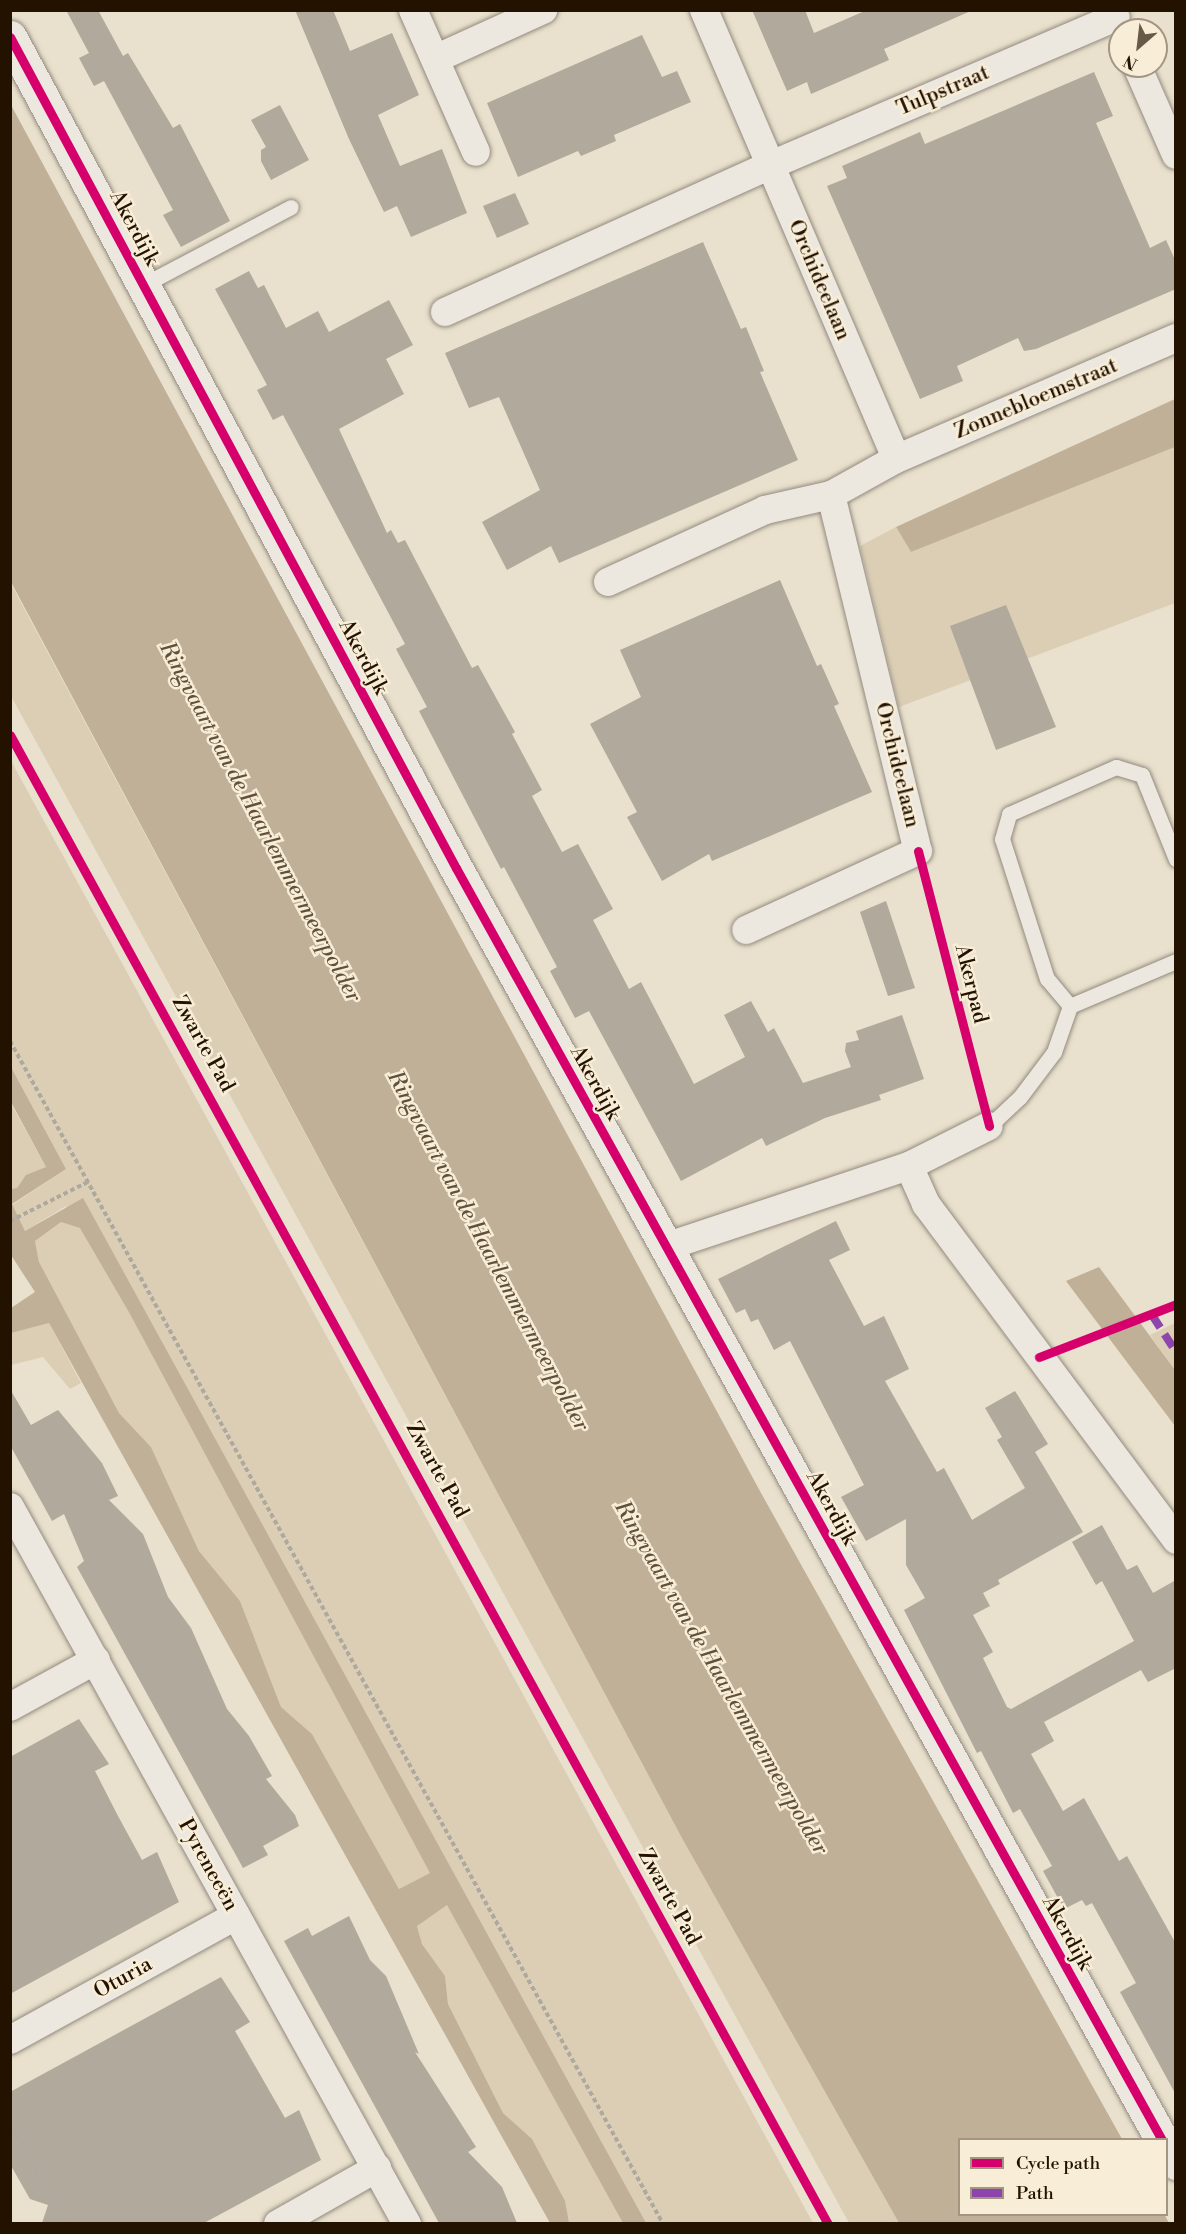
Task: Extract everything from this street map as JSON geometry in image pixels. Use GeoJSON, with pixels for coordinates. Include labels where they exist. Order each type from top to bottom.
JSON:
{"type":"FeatureCollection","features":[{"type":"Feature","properties":{"kind":"street"},"geometry":{"type":"LineString","coordinates":[[413,10],[476,152]]}},
{"type":"Feature","properties":{"kind":"street"},"geometry":{"type":"LineString","coordinates":[[435,59],[543,10]]}},
{"type":"Feature","properties":{"kind":"street","name":"Orchideelaan"},"geometry":{"type":"LineString","coordinates":[[704,10],[896,459]]}},
{"type":"Feature","properties":{"kind":"street","name":"Tulpstraat"},"geometry":{"type":"LineString","coordinates":[[771,165],[1108,23]]}},
{"type":"Feature","properties":{"kind":"street","name":"Akerdijk"},"geometry":{"type":"LineString","coordinates":[[10,37],[456,868],[1161,2138]]}},
{"type":"Feature","properties":{"kind":"street"},"geometry":{"type":"LineString","coordinates":[[1142,78],[1176,154]]}},
{"type":"Feature","properties":{"kind":"street"},"geometry":{"type":"LineString","coordinates":[[445,312],[771,165]]}},
{"type":"Feature","properties":{"kind":"street","name":"Zonnebloemstraat"},"geometry":{"type":"LineString","coordinates":[[896,459],[1176,338]]}},
{"type":"Feature","properties":{"kind":"street"},"geometry":{"type":"LineString","coordinates":[[608,582],[765,510],[831,495],[896,459]]}},
{"type":"Feature","properties":{"kind":"street","name":"Orchideelaan"},"geometry":{"type":"LineString","coordinates":[[746,930],[918,851],[831,495]]}},
{"type":"Feature","properties":{"kind":"street"},"geometry":{"type":"LineString","coordinates":[[665,1247],[909,1166],[988,1126]]}},
{"type":"Feature","properties":{"kind":"street"},"geometry":{"type":"LineString","coordinates":[[909,1166],[926,1204],[1176,1540]]}},
{"type":"Feature","properties":{"kind":"street","name":"Pyreneeën"},"geometry":{"type":"LineString","coordinates":[[10,1507],[407,2223]]}},
{"type":"Feature","properties":{"kind":"street"},"geometry":{"type":"LineString","coordinates":[[10,1707],[96,1660]]}},
{"type":"Feature","properties":{"kind":"street","name":"Oturia"},"geometry":{"type":"LineString","coordinates":[[10,2040],[236,1916]]}},
{"type":"Feature","properties":{"kind":"street"},"geometry":{"type":"LineString","coordinates":[[1168,2149],[1176,2163]]}},
{"type":"Feature","properties":{"kind":"street"},"geometry":{"type":"LineString","coordinates":[[278,2223],[378,2168]]}},
{"type":"Feature","properties":{"kind":"lane"},"geometry":{"type":"LineString","coordinates":[[144,285],[291,207]]}},
{"type":"Feature","properties":{"kind":"lane"},"geometry":{"type":"LineString","coordinates":[[1070,1006],[1047,979],[1002,839],[1009,814],[1116,767],[1142,775],[1176,859]]}},
{"type":"Feature","properties":{"kind":"lane"},"geometry":{"type":"LineString","coordinates":[[988,1126],[1020,1097],[1054,1052],[1070,1006],[1176,961]]}},
{"type":"Feature","properties":{"kind":"path"},"geometry":{"type":"LineString","coordinates":[[10,1041],[663,2223]]}},
{"type":"Feature","properties":{"kind":"path"},"geometry":{"type":"LineString","coordinates":[[10,1221],[45,1201],[88,1182]]}},
{"type":"Feature","properties":{"kind":"path"},"geometry":{"type":"LineString","coordinates":[[10,2123],[65,2223]]}},
{"type":"Feature","properties":{"kind":"shaded area"},"geometry":{"type":"Polygon","coordinates":[[[1175,447],[1175,603],[899,707],[860,546],[896,527],[911,552],[1175,447]]]}},
{"type":"Feature","properties":{"kind":"shaded area"},"geometry":{"type":"Polygon","coordinates":[[[10,582],[683,1840],[899,2223],[849,2223],[11,696],[10,582]]]}},
{"type":"Feature","properties":{"kind":"shaded area"},"geometry":{"type":"Polygon","coordinates":[[[10,759],[813,2223],[569,2223],[532,2140],[503,2113],[448,2004],[445,1976],[422,1944],[417,1926],[430,1873],[399,1889],[312,1734],[281,1707],[240,1601],[199,1551],[151,1447],[119,1413],[39,1262],[35,1241],[61,1222],[79,1227],[66,1206],[25,1231],[12,1205],[66,1169],[11,1067],[10,759]]]}},
{"type":"Feature","properties":{"kind":"shaded area"},"geometry":{"type":"Polygon","coordinates":[[[10,1102],[46,1167],[27,1175],[17,1188],[11,1189],[10,1102]]]}},
{"type":"Feature","properties":{"kind":"shaded area"},"geometry":{"type":"Polygon","coordinates":[[[49,1323],[81,1383],[70,1389],[43,1357],[11,1365],[10,1333],[49,1323]]]}},
{"type":"Feature","properties":{"kind":"shaded area"},"geometry":{"type":"Polygon","coordinates":[[[1175,1323],[1175,1370],[1150,1335],[1175,1323]]]}},
{"type":"Feature","properties":{"kind":"water","name":"Ringvaart van de Haarlemmermeerpolder"},"geometry":{"type":"Polygon","coordinates":[[[11,105],[761,1493],[1121,2138],[958,2138],[958,2216],[1165,2216],[1169,2223],[899,2223],[683,1840],[11,582],[11,105]]]}},
{"type":"Feature","properties":{"kind":"water"},"geometry":{"type":"Polygon","coordinates":[[[1175,399],[1175,447],[911,552],[896,527],[1175,399]]]}},
{"type":"Feature","properties":{"kind":"water"},"geometry":{"type":"Polygon","coordinates":[[[11,1067],[66,1169],[12,1204],[25,1231],[83,1198],[646,2223],[623,2223],[447,1905],[417,1926],[422,1944],[445,1976],[448,2004],[503,2113],[532,2139],[565,2201],[569,2223],[550,2223],[49,1323],[11,1333],[11,1308],[35,1292],[11,1255],[11,1189],[17,1188],[26,1175],[46,1167],[11,1102],[11,1067]],[[61,1222],[35,1241],[39,1262],[119,1413],[151,1447],[199,1551],[240,1601],[281,1707],[312,1734],[399,1889],[430,1873],[130,1314],[80,1228],[61,1222]]]}},
{"type":"Feature","properties":{"kind":"water"},"geometry":{"type":"Polygon","coordinates":[[[1099,1267],[1175,1370],[1175,1426],[1066,1281],[1099,1267]]]}},
{"type":"Feature","properties":{"kind":"building"},"geometry":{"type":"Polygon","coordinates":[[[66,10],[98,10],[123,56],[128,53],[173,128],[180,124],[230,221],[181,247],[163,215],[173,210],[104,81],[94,86],[79,58],[89,53],[66,10]]]}},
{"type":"Feature","properties":{"kind":"building"},"geometry":{"type":"Polygon","coordinates":[[[295,10],[333,10],[350,51],[392,33],[419,95],[378,115],[400,166],[442,149],[467,213],[411,237],[397,206],[384,212],[349,139],[295,10]]]}},
{"type":"Feature","properties":{"kind":"building"},"geometry":{"type":"Polygon","coordinates":[[[752,10],[805,10],[814,33],[867,10],[973,10],[884,49],[889,60],[811,94],[807,82],[787,91],[752,10]]]}},
{"type":"Feature","properties":{"kind":"building"},"geometry":{"type":"Polygon","coordinates":[[[642,35],[662,77],[677,71],[691,102],[614,135],[616,141],[581,156],[578,151],[518,177],[487,103],[642,35]]]}},
{"type":"Feature","properties":{"kind":"building"},"geometry":{"type":"Polygon","coordinates":[[[1094,72],[1113,116],[1096,123],[1150,248],[1166,240],[1176,262],[1176,289],[1036,349],[1024,351],[1018,338],[957,366],[963,381],[920,399],[827,186],[847,178],[842,166],[920,132],[925,144],[1094,72]]]}},
{"type":"Feature","properties":{"kind":"building"},"geometry":{"type":"Polygon","coordinates":[[[280,105],[309,160],[271,180],[261,161],[261,150],[266,147],[251,120],[280,105]]]}},
{"type":"Feature","properties":{"kind":"building"},"geometry":{"type":"Polygon","coordinates":[[[515,193],[529,224],[497,238],[483,206],[515,193]]]}},
{"type":"Feature","properties":{"kind":"building"},"geometry":{"type":"Polygon","coordinates":[[[703,242],[741,329],[746,327],[764,371],[760,372],[798,460],[559,563],[551,546],[507,570],[482,522],[540,490],[499,397],[469,408],[445,353],[703,242]]]}},
{"type":"Feature","properties":{"kind":"building"},"geometry":{"type":"Polygon","coordinates":[[[249,271],[258,288],[264,285],[286,328],[318,311],[329,332],[389,300],[413,345],[386,359],[404,394],[339,429],[387,533],[391,530],[398,543],[405,540],[472,668],[478,665],[515,732],[512,734],[542,790],[532,796],[562,852],[578,844],[613,909],[593,920],[629,989],[641,982],[694,1084],[745,1057],[724,1015],[751,1001],[768,1032],[774,1028],[803,1083],[851,1067],[845,1051],[846,1043],[859,1040],[856,1031],[902,1015],[924,1079],[879,1095],[881,1100],[825,1118],[766,1146],[762,1138],[681,1181],[589,1011],[575,1018],[550,971],[557,967],[504,867],[501,869],[419,711],[427,707],[396,649],[405,644],[283,415],[273,420],[257,390],[267,385],[215,289],[249,271]]]}},
{"type":"Feature","properties":{"kind":"building"},"geometry":{"type":"Polygon","coordinates":[[[780,580],[817,666],[821,664],[839,704],[834,706],[872,792],[712,861],[709,854],[662,881],[627,817],[637,812],[590,724],[641,697],[620,650],[780,580]]]}},
{"type":"Feature","properties":{"kind":"building"},"geometry":{"type":"Polygon","coordinates":[[[1006,605],[1056,727],[996,750],[950,626],[1006,605]]]}},
{"type":"Feature","properties":{"kind":"building"},"geometry":{"type":"Polygon","coordinates":[[[886,901],[915,988],[888,996],[860,912],[886,901]]]}},
{"type":"Feature","properties":{"kind":"building"},"geometry":{"type":"Polygon","coordinates":[[[836,1221],[850,1250],[829,1260],[864,1326],[884,1316],[909,1369],[885,1381],[937,1472],[944,1468],[972,1520],[1025,1488],[997,1440],[1002,1437],[985,1408],[1015,1391],[1048,1444],[1035,1452],[1083,1532],[998,1580],[1000,1584],[983,1593],[990,1606],[973,1615],[993,1652],[983,1658],[1007,1707],[1011,1709],[1134,1641],[1102,1581],[1096,1585],[1072,1542],[1102,1525],[1127,1570],[1137,1565],[1153,1593],[1176,1580],[1176,1668],[1148,1682],[1141,1670],[1044,1722],[1054,1741],[1031,1754],[1063,1811],[1084,1798],[1119,1861],[1127,1856],[1176,1944],[1176,2095],[1120,1992],[1136,1983],[1092,1903],[1086,1906],[1082,1900],[1064,1909],[1043,1871],[1052,1866],[1020,1809],[1013,1813],[981,1751],[977,1753],[904,1610],[925,1598],[906,1565],[906,1519],[866,1541],[841,1497],[864,1485],[790,1341],[774,1350],[758,1319],[751,1322],[745,1309],[736,1313],[718,1279],[836,1221]]]}},
{"type":"Feature","properties":{"kind":"building"},"geometry":{"type":"Polygon","coordinates":[[[10,1389],[31,1425],[58,1410],[102,1463],[118,1496],[109,1500],[143,1534],[168,1597],[191,1628],[227,1709],[249,1736],[272,1776],[266,1779],[295,1815],[299,1826],[263,1846],[268,1855],[243,1868],[77,1567],[84,1561],[64,1514],[52,1521],[10,1445],[10,1389]]]}},
{"type":"Feature","properties":{"kind":"building"},"geometry":{"type":"Polygon","coordinates":[[[79,1719],[109,1764],[95,1771],[142,1860],[157,1852],[179,1902],[10,1994],[10,1757],[79,1719]]]}},
{"type":"Feature","properties":{"kind":"building"},"geometry":{"type":"Polygon","coordinates":[[[349,1916],[370,1960],[386,1976],[419,2054],[415,2052],[476,2147],[468,2152],[502,2187],[517,2223],[439,2223],[284,1941],[308,1928],[312,1936],[349,1916]]]}},
{"type":"Feature","properties":{"kind":"building"},"geometry":{"type":"Polygon","coordinates":[[[221,1977],[250,2022],[235,2031],[285,2118],[299,2110],[321,2160],[204,2223],[42,2223],[48,2205],[30,2199],[10,2164],[10,2092],[221,1977]]]}},
{"type":"Feature","properties":{"kind":"marked path"},"geometry":{"type":"LineString","coordinates":[[1152,1315],[1176,1352]]}},
{"type":"Feature","properties":{"kind":"cycle path"},"geometry":{"type":"LineString","coordinates":[[10,37],[456,868],[1161,2138]]}},
{"type":"Feature","properties":{"kind":"cycle path","name":"Zwarte Pad"},"geometry":{"type":"LineString","coordinates":[[10,735],[828,2224]]}},
{"type":"Feature","properties":{"kind":"cycle path","name":"Akerpad"},"geometry":{"type":"LineString","coordinates":[[918,851],[989,1126]]}},
{"type":"Feature","properties":{"kind":"cycle path"},"geometry":{"type":"LineString","coordinates":[[1039,1357],[1176,1304]]}}]}
